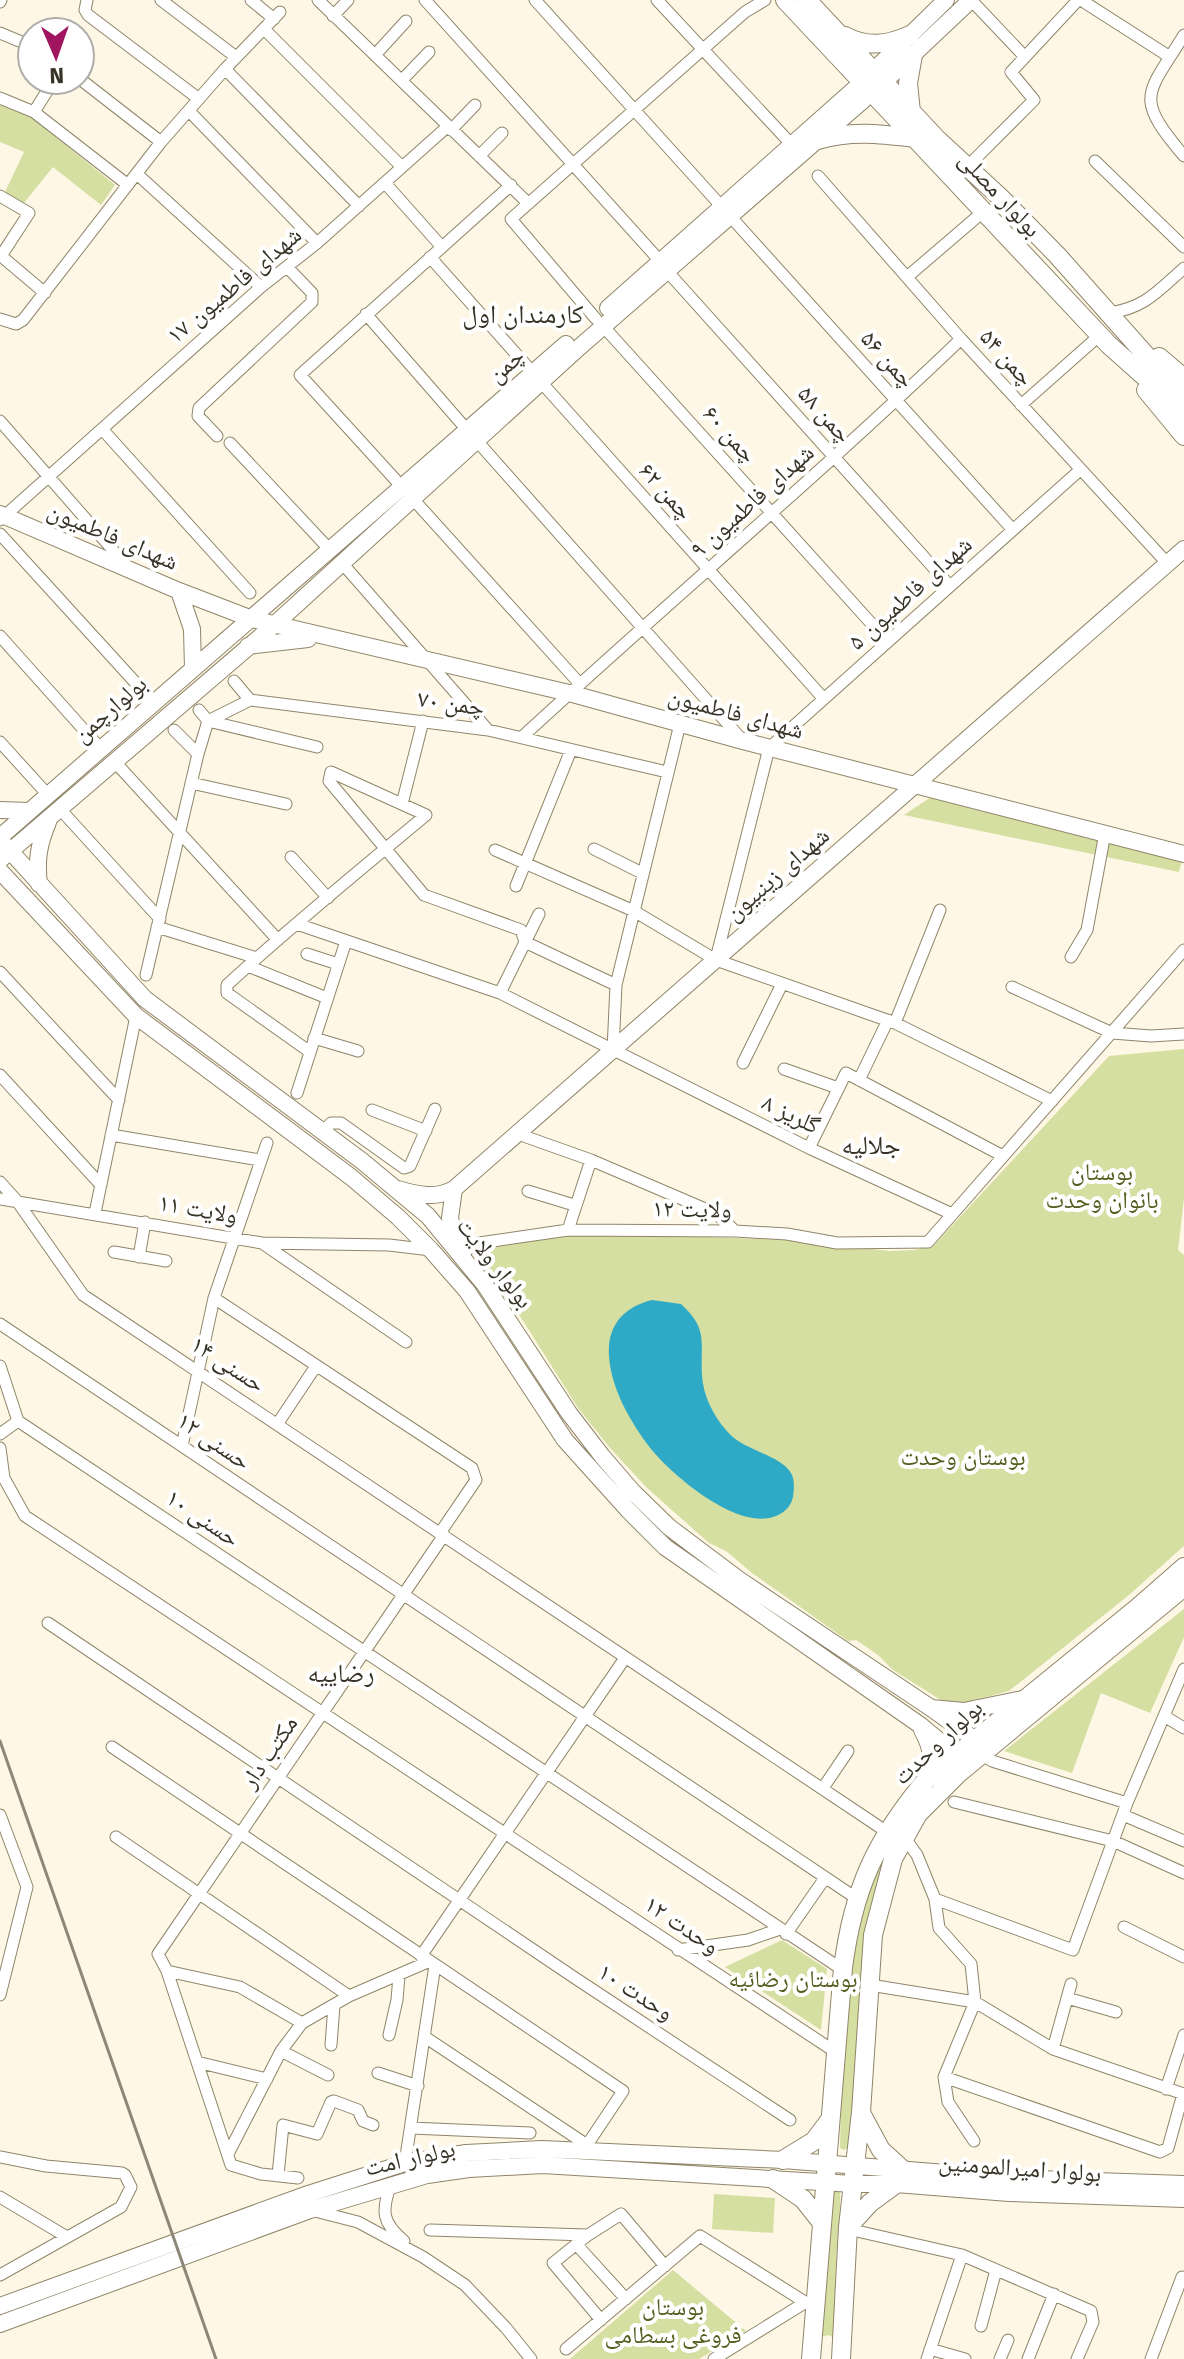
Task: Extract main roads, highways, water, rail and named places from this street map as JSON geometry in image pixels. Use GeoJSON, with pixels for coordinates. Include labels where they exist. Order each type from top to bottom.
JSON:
{"type":"FeatureCollection","features":[{"type":"Feature","properties":{"kind":"main road","name":"بولوار مصلی"},"geometry":{"type":"LineString","coordinates":[[785,0],[911,112],[966,168],[1000,197],[1184,398]]}},
{"type":"Feature","properties":{"kind":"main road","name":"بولوار مصلی"},"geometry":{"type":"LineString","coordinates":[[807,0],[837,32],[915,138],[1104,340],[1172,401],[1184,416]]}},
{"type":"Feature","properties":{"kind":"main road"},"geometry":{"type":"LineString","coordinates":[[873,81],[910,35],[946,0]]}},
{"type":"Feature","properties":{"kind":"main road"},"geometry":{"type":"LineString","coordinates":[[873,81],[913,55],[971,0]]}},
{"type":"Feature","properties":{"kind":"main road"},"geometry":{"type":"LineString","coordinates":[[837,32],[854,41],[876,45],[890,44],[910,35]]}},
{"type":"Feature","properties":{"kind":"main road"},"geometry":{"type":"LineString","coordinates":[[911,112],[908,83],[913,55]]}},
{"type":"Feature","properties":{"kind":"main road","name":"چمن"},"geometry":{"type":"LineString","coordinates":[[726,211],[818,140],[873,81]]}},
{"type":"Feature","properties":{"kind":"main road","name":"چمن"},"geometry":{"type":"LineString","coordinates":[[274,625],[337,557],[726,211],[792,145],[873,81]]}},
{"type":"Feature","properties":{"kind":"main road"},"geometry":{"type":"LineString","coordinates":[[818,140],[864,132],[915,138]]}},
{"type":"Feature","properties":{"kind":"main road"},"geometry":{"type":"LineString","coordinates":[[984,211],[1000,197]]}},
{"type":"Feature","properties":{"kind":"main road"},"geometry":{"type":"LineString","coordinates":[[1125,331],[1184,378]]}},
{"type":"Feature","properties":{"kind":"main road"},"geometry":{"type":"LineString","coordinates":[[1104,340],[1184,436]]}},
{"type":"Feature","properties":{"kind":"main road","name":"شهدای فاطمیون"},"geometry":{"type":"LineString","coordinates":[[1,517],[252,619],[428,662],[574,688],[680,724],[1184,854]]}},
{"type":"Feature","properties":{"kind":"main road","name":"شهدای زینبیون"},"geometry":{"type":"LineString","coordinates":[[454,1189],[1184,549]]}},
{"type":"Feature","properties":{"kind":"main road","name":"چمن"},"geometry":{"type":"LineString","coordinates":[[252,619],[337,557]]}},
{"type":"Feature","properties":{"kind":"main road"},"geometry":{"type":"LineString","coordinates":[[179,591],[192,629],[193,669]]}},
{"type":"Feature","properties":{"kind":"main road","name":"بولوارچمن"},"geometry":{"type":"LineString","coordinates":[[3,847],[30,811],[252,619]]}},
{"type":"Feature","properties":{"kind":"main road","name":"بولوارچمن"},"geometry":{"type":"LineString","coordinates":[[3,847],[55,814],[274,625]]}},
{"type":"Feature","properties":{"kind":"main road"},"geometry":{"type":"LineString","coordinates":[[247,647],[303,639],[329,639]]}},
{"type":"Feature","properties":{"kind":"main road"},"geometry":{"type":"LineString","coordinates":[[0,810],[30,811]]}},
{"type":"Feature","properties":{"kind":"main road"},"geometry":{"type":"LineString","coordinates":[[40,886],[36,861],[38,846],[55,814]]}},
{"type":"Feature","properties":{"kind":"main road","name":"بولوار ولایت"},"geometry":{"type":"LineString","coordinates":[[3,847],[145,999],[323,1131],[428,1216],[513,1325],[569,1413],[633,1492],[669,1527],[738,1579],[931,1708],[977,1746]]}},
{"type":"Feature","properties":{"kind":"main road","name":"بولوار ولایت"},"geometry":{"type":"LineString","coordinates":[[0,871],[136,1016],[351,1177],[431,1250],[475,1303],[565,1440],[665,1547],[920,1725],[956,1755]]}},
{"type":"Feature","properties":{"kind":"main road"},"geometry":{"type":"LineString","coordinates":[[0,889],[18,891]]}},
{"type":"Feature","properties":{"kind":"main road"},"geometry":{"type":"LineString","coordinates":[[393,1187],[429,1196],[442,1196],[454,1189]]}},
{"type":"Feature","properties":{"kind":"main road"},"geometry":{"type":"LineString","coordinates":[[454,1189],[450,1218],[452,1235],[462,1257]]}},
{"type":"Feature","properties":{"kind":"main road","name":"بولوار وحدت"},"geometry":{"type":"LineString","coordinates":[[811,2353],[811,2305],[822,2223],[843,1970],[848,1931],[867,1869],[1023,1699],[1184,1567]]}},
{"type":"Feature","properties":{"kind":"main road","name":"بولوار وحدت"},"geometry":{"type":"LineString","coordinates":[[841,2355],[848,2228],[861,2112],[873,1935],[896,1835],[926,1780],[956,1755],[977,1746],[1184,1587]]}},
{"type":"Feature","properties":{"kind":"main road"},"geometry":{"type":"LineString","coordinates":[[926,1780],[932,1766],[932,1755],[930,1743],[920,1725],[931,1722],[931,1708],[964,1711],[1023,1699]]}},
{"type":"Feature","properties":{"kind":"main road"},"geometry":{"type":"LineString","coordinates":[[848,2228],[870,2203],[900,2177],[881,2150],[861,2112]]}},
{"type":"Feature","properties":{"kind":"main road"},"geometry":{"type":"LineString","coordinates":[[783,2160],[814,2141],[831,2118]]}},
{"type":"Feature","properties":{"kind":"main road","name":"بولوار امت"},"geometry":{"type":"LineString","coordinates":[[0,2306],[293,2199],[405,2163],[495,2151],[587,2148],[783,2160],[826,2173]]}},
{"type":"Feature","properties":{"kind":"main road","name":"بولوار امت"},"geometry":{"type":"LineString","coordinates":[[0,2324],[310,2210],[391,2184],[469,2169],[543,2165],[773,2179],[826,2173]]}},
{"type":"Feature","properties":{"kind":"main road","name":"بولوار امیرالمومنین"},"geometry":{"type":"LineString","coordinates":[[826,2173],[1184,2184]]}},
{"type":"Feature","properties":{"kind":"main road","name":"بولوار امیرالمومنین"},"geometry":{"type":"LineString","coordinates":[[900,2177],[1009,2193],[1184,2199]]}},
{"type":"Feature","properties":{"kind":"main road"},"geometry":{"type":"LineString","coordinates":[[773,2179],[803,2199],[822,2223]]}},
{"type":"Feature","properties":{"kind":"main road"},"geometry":{"type":"LineString","coordinates":[[811,2353],[825,2340],[832,2342],[841,2355]]}},
{"type":"Feature","properties":{"kind":"water"},"geometry":{"type":"Polygon","coordinates":[[[652,1300],[681,1304],[696,1321],[701,1336],[704,1390],[721,1424],[741,1443],[778,1461],[791,1473],[793,1497],[780,1514],[758,1519],[741,1515],[706,1498],[661,1460],[629,1417],[614,1381],[609,1345],[619,1319],[633,1307],[652,1300]]]}},
{"type":"Feature","properties":{"kind":"railway"},"geometry":{"type":"LineString","coordinates":[[0,1741],[216,2359]]}},
{"type":"Feature","properties":{"kind":"district","name":"کارمندان اول"},"geometry":{"type":"Point","coordinates":[523,314]}},
{"type":"Feature","properties":{"kind":"district","name":"جلالیه"},"geometry":{"type":"Point","coordinates":[871,1145]}},
{"type":"Feature","properties":{"kind":"district","name":"رضاییه"},"geometry":{"type":"Point","coordinates":[341,1673]}},
{"type":"Feature","properties":{"kind":"park label","name":"بوستان بانوان وحدت"},"geometry":{"type":"Point","coordinates":[1102,1186]}},
{"type":"Feature","properties":{"kind":"park label","name":"بوستان وحدت"},"geometry":{"type":"Point","coordinates":[963,1457]}},
{"type":"Feature","properties":{"kind":"park label","name":"بوستان رضائیه"},"geometry":{"type":"Point","coordinates":[793,1979]}},
{"type":"Feature","properties":{"kind":"park label","name":"بوستان فروغی بسطامی"},"geometry":{"type":"Point","coordinates":[673,2321]}}]}
